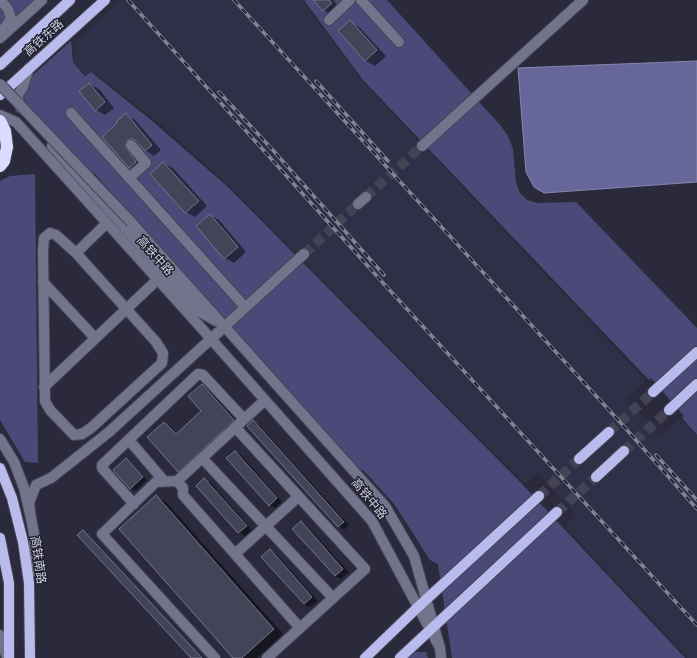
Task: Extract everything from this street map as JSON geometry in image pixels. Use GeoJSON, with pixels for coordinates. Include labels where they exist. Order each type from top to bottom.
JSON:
{"type":"FeatureCollection","features":[{"type":"Feature","properties":{"kind":"highway"},"geometry":{"type":"LineString","coordinates":[[0,121],[5,131],[7,147],[4,161],[0,166]]}},
{"type":"Feature","properties":{"kind":"main road","name":"高铁东路"},"geometry":{"type":"LineString","coordinates":[[0,65],[70,0]]}},
{"type":"Feature","properties":{"kind":"main road","name":"高铁东路"},"geometry":{"type":"LineString","coordinates":[[0,95],[105,0]]}},
{"type":"Feature","properties":{"kind":"main road"},"geometry":{"type":"LineString","coordinates":[[653,392],[697,352]]}},
{"type":"Feature","properties":{"kind":"main road"},"geometry":{"type":"LineString","coordinates":[[668,410],[697,384]]}},
{"type":"Feature","properties":{"kind":"main road"},"geometry":{"type":"LineString","coordinates":[[579,460],[609,432]]}},
{"type":"Feature","properties":{"kind":"main road"},"geometry":{"type":"LineString","coordinates":[[596,477],[624,451]]}},
{"type":"Feature","properties":{"kind":"main road","name":"高铁南路"},"geometry":{"type":"LineString","coordinates":[[0,468],[12,498],[24,542],[29,583],[30,658]]}},
{"type":"Feature","properties":{"kind":"main road"},"geometry":{"type":"LineString","coordinates":[[365,658],[426,599],[539,496]]}},
{"type":"Feature","properties":{"kind":"main road"},"geometry":{"type":"LineString","coordinates":[[400,658],[557,512]]}},
{"type":"Feature","properties":{"kind":"main road"},"geometry":{"type":"LineString","coordinates":[[0,538],[9,583],[8,658]]}},
{"type":"Feature","properties":{"kind":"street"},"geometry":{"type":"LineString","coordinates":[[0,0],[8,9],[11,19],[0,33]]}},
{"type":"Feature","properties":{"kind":"street"},"geometry":{"type":"LineString","coordinates":[[0,38],[42,0]]}},
{"type":"Feature","properties":{"kind":"street"},"geometry":{"type":"LineString","coordinates":[[329,20],[350,0]]}},
{"type":"Feature","properties":{"kind":"street"},"geometry":{"type":"LineString","coordinates":[[361,0],[399,42]]}},
{"type":"Feature","properties":{"kind":"street"},"geometry":{"type":"LineString","coordinates":[[422,146],[583,0]]}},
{"type":"Feature","properties":{"kind":"street","name":"高铁中路"},"geometry":{"type":"LineString","coordinates":[[29,68],[23,87],[17,96],[23,113],[200,312],[224,326]]}},
{"type":"Feature","properties":{"kind":"street","name":"高铁中路"},"geometry":{"type":"LineString","coordinates":[[0,84],[131,222],[385,506],[414,556],[426,599],[432,628],[441,653]]}},
{"type":"Feature","properties":{"kind":"street"},"geometry":{"type":"LineString","coordinates":[[71,113],[245,308]]}},
{"type":"Feature","properties":{"kind":"street","name":"高铁中路"},"geometry":{"type":"LineString","coordinates":[[0,115],[16,122],[372,521],[418,607],[432,628]]}},
{"type":"Feature","properties":{"kind":"street"},"geometry":{"type":"LineString","coordinates":[[129,178],[146,163],[131,145]]}},
{"type":"Feature","properties":{"kind":"street"},"geometry":{"type":"LineString","coordinates":[[358,204],[366,197]]}},
{"type":"Feature","properties":{"kind":"street"},"geometry":{"type":"LineString","coordinates":[[76,253],[107,224]]}},
{"type":"Feature","properties":{"kind":"street"},"geometry":{"type":"LineString","coordinates":[[50,233],[56,235],[76,253],[156,342],[163,353],[162,362],[82,434],[74,435],[50,410],[45,401],[43,282],[44,238],[50,233]]}},
{"type":"Feature","properties":{"kind":"street"},"geometry":{"type":"LineString","coordinates":[[29,583],[34,539],[29,504],[36,485],[52,478],[108,432],[304,254]]}},
{"type":"Feature","properties":{"kind":"street"},"geometry":{"type":"LineString","coordinates":[[44,387],[157,280]]}},
{"type":"Feature","properties":{"kind":"street"},"geometry":{"type":"LineString","coordinates":[[43,282],[96,338]]}},
{"type":"Feature","properties":{"kind":"street"},"geometry":{"type":"LineString","coordinates":[[134,504],[102,468],[102,465],[198,374],[203,374],[244,419]]}},
{"type":"Feature","properties":{"kind":"street"},"geometry":{"type":"LineString","coordinates":[[215,658],[102,534],[156,482],[177,481],[264,400]]}},
{"type":"Feature","properties":{"kind":"street"},"geometry":{"type":"LineString","coordinates":[[235,427],[365,569],[266,658]]}},
{"type":"Feature","properties":{"kind":"street"},"geometry":{"type":"LineString","coordinates":[[0,439],[22,475],[36,485]]}},
{"type":"Feature","properties":{"kind":"street"},"geometry":{"type":"LineString","coordinates":[[129,440],[164,481]]}},
{"type":"Feature","properties":{"kind":"street"},"geometry":{"type":"LineString","coordinates":[[202,458],[333,598]]}},
{"type":"Feature","properties":{"kind":"street"},"geometry":{"type":"LineString","coordinates":[[14,462],[24,488],[31,518]]}},
{"type":"Feature","properties":{"kind":"street"},"geometry":{"type":"LineString","coordinates":[[177,481],[183,488],[183,495],[300,628]]}},
{"type":"Feature","properties":{"kind":"street"},"geometry":{"type":"LineString","coordinates":[[234,554],[298,497]]}},
{"type":"Feature","properties":{"kind":"street"},"geometry":{"type":"LineString","coordinates":[[0,635],[8,658]]}},
{"type":"Feature","properties":{"kind":"shaded area"},"geometry":{"type":"Polygon","coordinates":[[[0,0],[35,0],[0,32],[0,0]]]}},
{"type":"Feature","properties":{"kind":"shaded area"},"geometry":{"type":"Polygon","coordinates":[[[119,0],[302,0],[362,81],[646,381],[626,399],[661,435],[681,419],[697,436],[697,658],[688,658],[565,526],[577,515],[538,473],[525,484],[228,184],[153,118],[91,71],[86,75],[74,62],[76,42],[119,0]]]}},
{"type":"Feature","properties":{"kind":"shaded area"},"geometry":{"type":"Polygon","coordinates":[[[304,0],[387,0],[500,125],[508,136],[513,149],[516,183],[520,193],[527,200],[537,203],[576,202],[697,328],[697,435],[682,418],[684,416],[651,378],[649,380],[363,80],[304,0]]]}},
{"type":"Feature","properties":{"kind":"shaded area"},"geometry":{"type":"Polygon","coordinates":[[[71,41],[73,62],[85,76],[91,72],[151,120],[228,187],[523,485],[685,658],[452,658],[438,564],[430,560],[395,505],[365,472],[349,462],[217,310],[95,174],[89,174],[25,105],[22,93],[33,75],[71,41]]]}},
{"type":"Feature","properties":{"kind":"shaded area"},"geometry":{"type":"Polygon","coordinates":[[[35,174],[38,463],[25,462],[0,420],[0,181],[10,176],[35,174]]]}},
{"type":"Feature","properties":{"kind":"shaded area"},"geometry":{"type":"Polygon","coordinates":[[[412,652],[426,652],[428,658],[406,658],[412,652]]]}},
{"type":"Feature","properties":{"kind":"water"},"geometry":{"type":"Polygon","coordinates":[[[697,61],[697,182],[544,193],[534,187],[526,172],[518,68],[697,61]]]}},
{"type":"Feature","properties":{"kind":"building"},"geometry":{"type":"Polygon","coordinates":[[[313,0],[329,0],[332,3],[323,11],[313,0]]]}},
{"type":"Feature","properties":{"kind":"building"},"geometry":{"type":"Polygon","coordinates":[[[350,20],[377,50],[365,61],[338,31],[350,20]]]}},
{"type":"Feature","properties":{"kind":"building"},"geometry":{"type":"Polygon","coordinates":[[[89,83],[105,102],[95,111],[79,91],[89,83]]]}},
{"type":"Feature","properties":{"kind":"building"},"geometry":{"type":"Polygon","coordinates":[[[126,113],[152,145],[145,151],[134,139],[127,140],[125,146],[136,162],[129,168],[102,137],[126,113]]]}},
{"type":"Feature","properties":{"kind":"building"},"geometry":{"type":"Polygon","coordinates":[[[163,162],[199,201],[185,213],[150,174],[163,162]]]}},
{"type":"Feature","properties":{"kind":"building"},"geometry":{"type":"Polygon","coordinates":[[[210,214],[238,247],[224,259],[196,226],[210,214]]]}},
{"type":"Feature","properties":{"kind":"building"},"geometry":{"type":"Polygon","coordinates":[[[202,384],[234,420],[178,472],[147,437],[164,422],[176,434],[201,411],[188,396],[202,384]]]}},
{"type":"Feature","properties":{"kind":"building"},"geometry":{"type":"Polygon","coordinates":[[[253,420],[344,522],[338,527],[247,426],[253,420]]]}},
{"type":"Feature","properties":{"kind":"building"},"geometry":{"type":"Polygon","coordinates":[[[235,451],[277,498],[269,506],[226,458],[235,451]]]}},
{"type":"Feature","properties":{"kind":"building"},"geometry":{"type":"Polygon","coordinates":[[[126,458],[143,477],[130,489],[113,470],[126,458]]]}},
{"type":"Feature","properties":{"kind":"building"},"geometry":{"type":"Polygon","coordinates":[[[204,478],[247,526],[238,533],[196,486],[204,478]]]}},
{"type":"Feature","properties":{"kind":"building"},"geometry":{"type":"Polygon","coordinates":[[[156,495],[274,629],[242,658],[233,658],[119,529],[156,495]]]}},
{"type":"Feature","properties":{"kind":"building"},"geometry":{"type":"Polygon","coordinates":[[[301,521],[343,569],[335,576],[292,529],[301,521]]]}},
{"type":"Feature","properties":{"kind":"building"},"geometry":{"type":"Polygon","coordinates":[[[83,530],[202,658],[191,658],[77,535],[83,530]]]}},
{"type":"Feature","properties":{"kind":"building"},"geometry":{"type":"Polygon","coordinates":[[[270,549],[312,597],[304,604],[261,557],[270,549]]]}},
{"type":"Feature","properties":{"kind":"tunnel"},"geometry":{"type":"LineString","coordinates":[[366,197],[422,146]]}},
{"type":"Feature","properties":{"kind":"tunnel"},"geometry":{"type":"LineString","coordinates":[[304,254],[358,204]]}},
{"type":"Feature","properties":{"kind":"tunnel"},"geometry":{"type":"LineString","coordinates":[[609,432],[653,392]]}},
{"type":"Feature","properties":{"kind":"tunnel"},"geometry":{"type":"LineString","coordinates":[[624,451],[669,410]]}},
{"type":"Feature","properties":{"kind":"tunnel"},"geometry":{"type":"LineString","coordinates":[[539,496],[579,459]]}},
{"type":"Feature","properties":{"kind":"tunnel"},"geometry":{"type":"LineString","coordinates":[[557,512],[596,477]]}},
{"type":"Feature","properties":{"kind":"railway"},"geometry":{"type":"LineString","coordinates":[[128,0],[384,284],[697,625]]}},
{"type":"Feature","properties":{"kind":"railway"},"geometry":{"type":"LineString","coordinates":[[234,0],[619,421],[697,509]]}},
{"type":"Feature","properties":{"kind":"railway"},"geometry":{"type":"LineString","coordinates":[[316,81],[388,161]]}},
{"type":"Feature","properties":{"kind":"railway"},"geometry":{"type":"LineString","coordinates":[[219,92],[384,275]]}},
{"type":"Feature","properties":{"kind":"railway"},"geometry":{"type":"LineString","coordinates":[[656,455],[697,500]]}}]}
